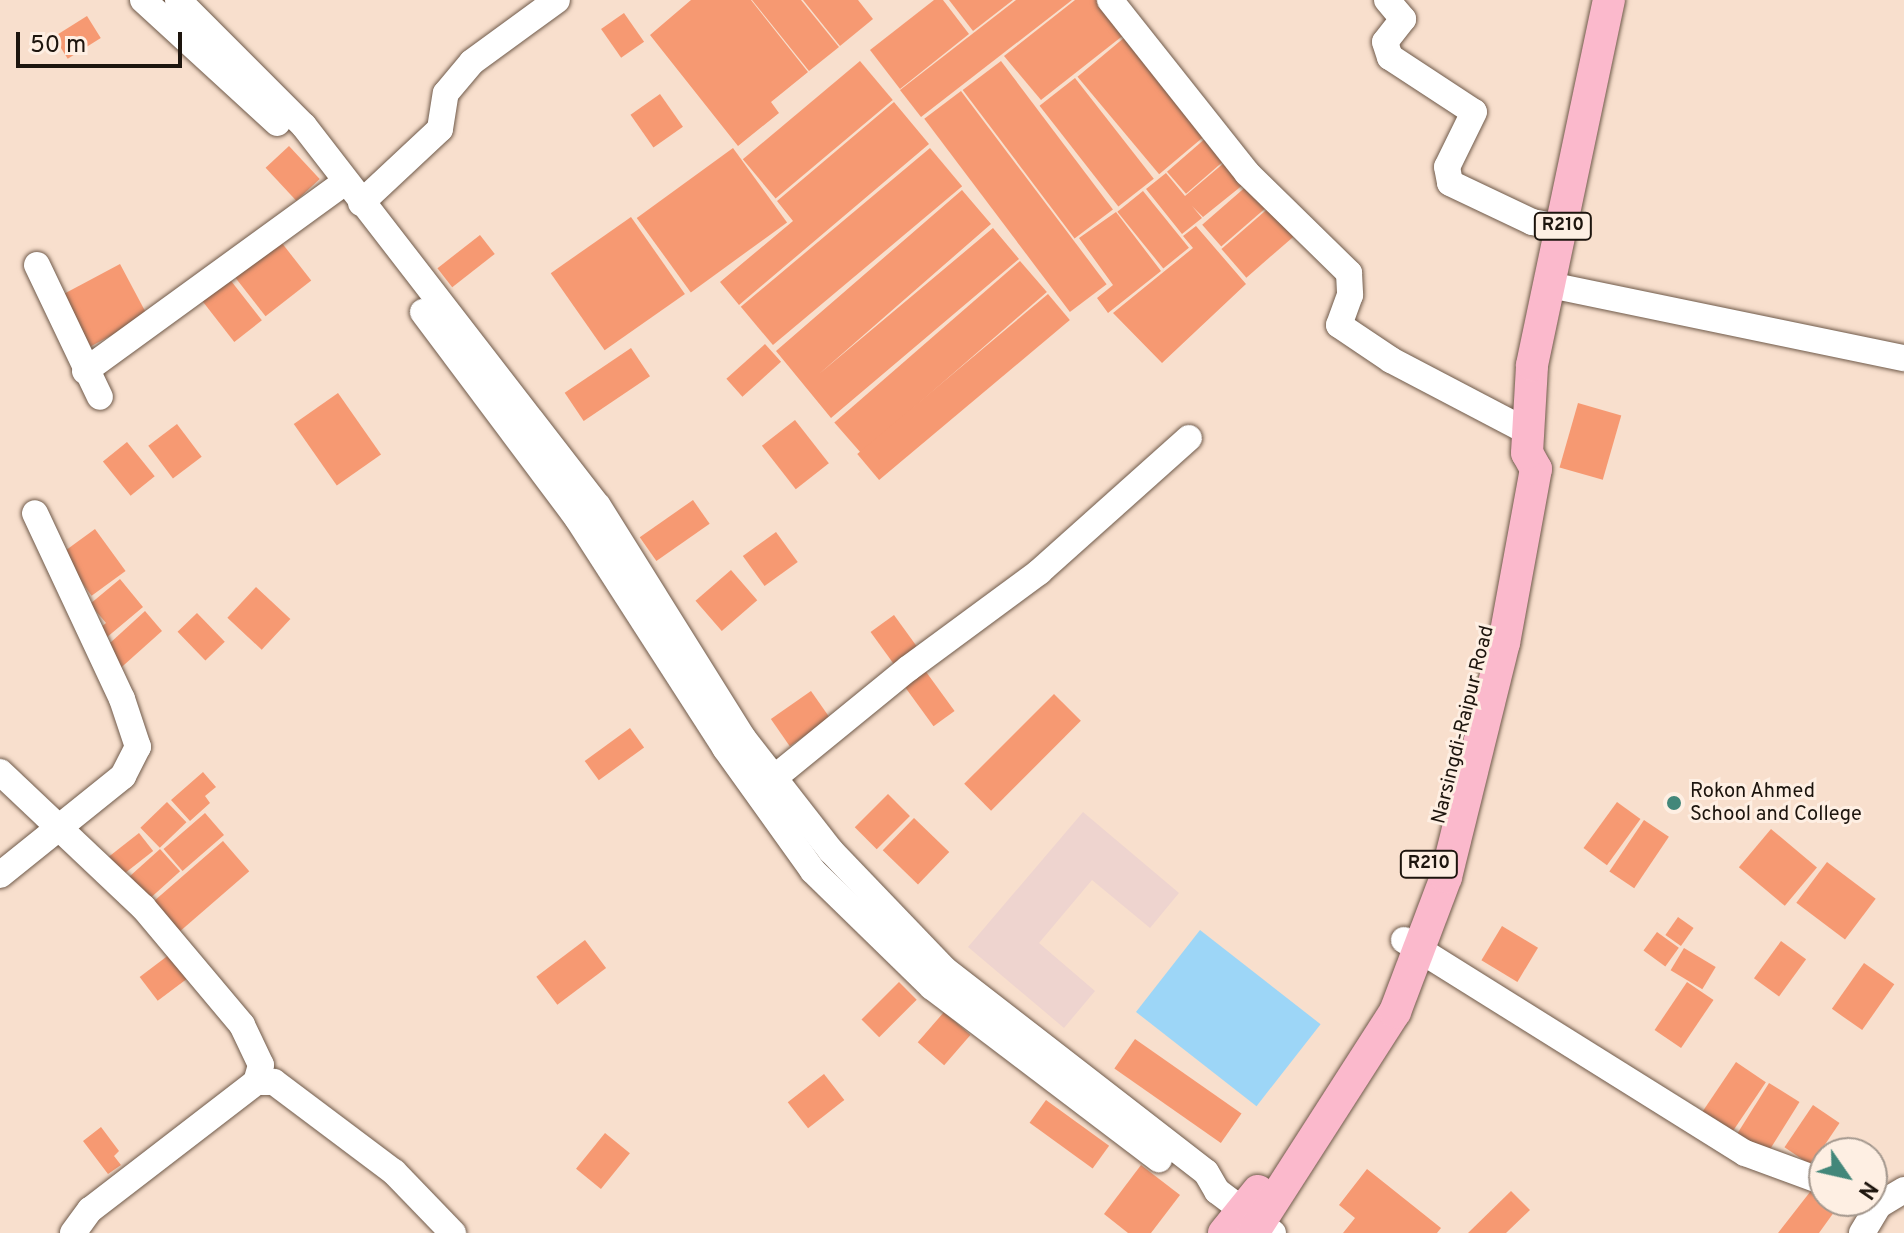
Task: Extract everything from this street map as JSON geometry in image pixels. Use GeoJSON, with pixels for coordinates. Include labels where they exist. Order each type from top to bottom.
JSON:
{"type":"FeatureCollection","features":[{"type":"Feature","properties":{"kind":"main road","name":"Narsingdi-Raipur Road"},"geometry":{"type":"LineString","coordinates":[[1251,1227],[1395,1012],[1413,945],[1474,779],[1504,643],[1536,469],[1527,442],[1532,365],[1609,0]]}},
{"type":"Feature","properties":{"kind":"street"},"geometry":{"type":"LineString","coordinates":[[143,0],[361,203],[598,506],[743,738],[831,851],[944,969],[1206,1172],[1217,1191],[1251,1227]]}},
{"type":"Feature","properties":{"kind":"street"},"geometry":{"type":"LineString","coordinates":[[178,0],[304,126],[341,185],[577,518],[725,748],[813,871],[932,987],[1104,1121],[1199,1187],[1217,1191]]}},
{"type":"Feature","properties":{"kind":"street"},"geometry":{"type":"LineString","coordinates":[[361,203],[440,129],[446,93],[472,62],[557,0]]}},
{"type":"Feature","properties":{"kind":"street"},"geometry":{"type":"LineString","coordinates":[[1110,0],[1247,173],[1349,273],[1350,295],[1339,325],[1527,442]]}},
{"type":"Feature","properties":{"kind":"street"},"geometry":{"type":"LineString","coordinates":[[1387,0],[1403,19],[1385,42],[1390,57],[1474,112],[1447,167],[1450,183],[1532,222],[1563,228]]}},
{"type":"Feature","properties":{"kind":"street"},"geometry":{"type":"LineString","coordinates":[[85,371],[341,185]]}},
{"type":"Feature","properties":{"kind":"street"},"geometry":{"type":"LineString","coordinates":[[37,265],[100,397]]}},
{"type":"Feature","properties":{"kind":"street"},"geometry":{"type":"LineString","coordinates":[[1550,285],[1904,358]]}},
{"type":"Feature","properties":{"kind":"street"},"geometry":{"type":"LineString","coordinates":[[774,778],[909,668],[1039,572],[1189,438]]}},
{"type":"Feature","properties":{"kind":"street"},"geometry":{"type":"LineString","coordinates":[[0,875],[58,825],[123,776],[138,747],[122,699],[35,513]]}},
{"type":"Feature","properties":{"kind":"street"},"geometry":{"type":"LineString","coordinates":[[0,772],[143,907],[242,1025],[261,1065],[256,1082],[90,1210],[73,1233]]}},
{"type":"Feature","properties":{"kind":"street"},"geometry":{"type":"LineString","coordinates":[[1413,945],[1745,1153],[1808,1176]]}},
{"type":"Feature","properties":{"kind":"street"},"geometry":{"type":"LineString","coordinates":[[256,1082],[274,1082],[394,1172],[453,1233]]}},
{"type":"Feature","properties":{"kind":"shaded area"},"geometry":{"type":"Polygon","coordinates":[[[1083,812],[1179,893],[1150,928],[1092,880],[1039,943],[1095,991],[1064,1028],[968,947],[1083,812]]]}},
{"type":"Feature","properties":{"kind":"water"},"geometry":{"type":"Polygon","coordinates":[[[1200,930],[1321,1024],[1257,1106],[1136,1012],[1200,930]]]}},
{"type":"Feature","properties":{"kind":"building"},"geometry":{"type":"Polygon","coordinates":[[[691,0],[751,0],[808,72],[771,102],[779,113],[738,146],[650,35],[691,0]]]}},
{"type":"Feature","properties":{"kind":"building"},"geometry":{"type":"Polygon","coordinates":[[[752,0],[801,0],[839,47],[809,71],[752,0]]]}},
{"type":"Feature","properties":{"kind":"building"},"geometry":{"type":"Polygon","coordinates":[[[803,0],[858,0],[873,19],[840,46],[803,0]]]}},
{"type":"Feature","properties":{"kind":"building"},"geometry":{"type":"Polygon","coordinates":[[[934,0],[943,0],[969,34],[900,89],[870,50],[934,0]]]}},
{"type":"Feature","properties":{"kind":"building"},"geometry":{"type":"Polygon","coordinates":[[[949,0],[1013,0],[973,31],[949,0]]]}},
{"type":"Feature","properties":{"kind":"building"},"geometry":{"type":"Polygon","coordinates":[[[1016,0],[1072,0],[921,117],[900,90],[1016,0]]]}},
{"type":"Feature","properties":{"kind":"building"},"geometry":{"type":"Polygon","coordinates":[[[1075,0],[1100,0],[1125,34],[1041,100],[1004,56],[1075,0]]]}},
{"type":"Feature","properties":{"kind":"building"},"geometry":{"type":"Polygon","coordinates":[[[624,13],[644,42],[621,58],[601,29],[624,13]]]}},
{"type":"Feature","properties":{"kind":"building"},"geometry":{"type":"Polygon","coordinates":[[[87,16],[101,38],[68,59],[54,37],[87,16]]]}},
{"type":"Feature","properties":{"kind":"building"},"geometry":{"type":"Polygon","coordinates":[[[1125,37],[1207,134],[1159,174],[1078,77],[1125,37]]]}},
{"type":"Feature","properties":{"kind":"building"},"geometry":{"type":"Polygon","coordinates":[[[860,61],[893,100],[776,198],[743,159],[860,61]]]}},
{"type":"Feature","properties":{"kind":"building"},"geometry":{"type":"Polygon","coordinates":[[[1001,61],[1113,210],[1075,238],[963,90],[1001,61]]]}},
{"type":"Feature","properties":{"kind":"building"},"geometry":{"type":"Polygon","coordinates":[[[1075,78],[1154,179],[1118,207],[1040,106],[1075,78]]]}},
{"type":"Feature","properties":{"kind":"building"},"geometry":{"type":"Polygon","coordinates":[[[961,91],[1107,284],[1070,312],[924,119],[961,91]]]}},
{"type":"Feature","properties":{"kind":"building"},"geometry":{"type":"Polygon","coordinates":[[[660,94],[683,127],[653,147],[631,115],[660,94]]]}},
{"type":"Feature","properties":{"kind":"building"},"geometry":{"type":"Polygon","coordinates":[[[894,102],[929,144],[739,305],[720,282],[793,221],[777,201],[894,102]]]}},
{"type":"Feature","properties":{"kind":"building"},"geometry":{"type":"Polygon","coordinates":[[[1207,137],[1226,159],[1186,194],[1167,172],[1207,137]]]}},
{"type":"Feature","properties":{"kind":"building"},"geometry":{"type":"Polygon","coordinates":[[[289,146],[320,179],[296,201],[266,168],[289,146]]]}},
{"type":"Feature","properties":{"kind":"building"},"geometry":{"type":"Polygon","coordinates":[[[733,148],[787,222],[691,292],[637,218],[733,148]]]}},
{"type":"Feature","properties":{"kind":"building"},"geometry":{"type":"Polygon","coordinates":[[[930,148],[962,186],[773,345],[741,307],[930,148]]]}},
{"type":"Feature","properties":{"kind":"building"},"geometry":{"type":"Polygon","coordinates":[[[1225,162],[1244,184],[1203,217],[1192,206],[1202,218],[1182,234],[1146,189],[1166,173],[1185,196],[1225,162]]]}},
{"type":"Feature","properties":{"kind":"building"},"geometry":{"type":"Polygon","coordinates":[[[1249,184],[1268,206],[1221,247],[1202,225],[1249,184]]]}},
{"type":"Feature","properties":{"kind":"building"},"geometry":{"type":"Polygon","coordinates":[[[962,190],[991,224],[819,374],[993,228],[1019,259],[831,418],[776,351],[962,190]]]}},
{"type":"Feature","properties":{"kind":"building"},"geometry":{"type":"Polygon","coordinates":[[[1143,191],[1189,248],[1163,268],[1117,212],[1143,191]]]}},
{"type":"Feature","properties":{"kind":"building"},"geometry":{"type":"Polygon","coordinates":[[[1272,205],[1297,234],[1246,278],[1221,249],[1272,205]]]}},
{"type":"Feature","properties":{"kind":"building"},"geometry":{"type":"Polygon","coordinates":[[[1116,212],[1161,271],[1108,313],[1097,298],[1113,285],[1079,238],[1116,212]]]}},
{"type":"Feature","properties":{"kind":"building"},"geometry":{"type":"Polygon","coordinates":[[[631,217],[685,294],[605,350],[551,273],[631,217]]]}},
{"type":"Feature","properties":{"kind":"building"},"geometry":{"type":"Polygon","coordinates":[[[1196,226],[1246,284],[1162,363],[1113,313],[1193,248],[1183,236],[1196,226]]]}},
{"type":"Feature","properties":{"kind":"building"},"geometry":{"type":"Polygon","coordinates":[[[480,235],[495,254],[452,287],[437,268],[480,235]]]}},
{"type":"Feature","properties":{"kind":"building"},"geometry":{"type":"Polygon","coordinates":[[[278,238],[311,281],[266,316],[232,274],[278,238]]]}},
{"type":"Feature","properties":{"kind":"building"},"geometry":{"type":"Polygon","coordinates":[[[1020,261],[1047,292],[861,453],[834,422],[1020,261]]]}},
{"type":"Feature","properties":{"kind":"building"},"geometry":{"type":"Polygon","coordinates":[[[120,264],[148,316],[88,348],[60,296],[120,264]]]}},
{"type":"Feature","properties":{"kind":"building"},"geometry":{"type":"Polygon","coordinates":[[[228,277],[262,320],[234,342],[200,299],[228,277]]]}},
{"type":"Feature","properties":{"kind":"building"},"geometry":{"type":"Polygon","coordinates":[[[1048,294],[1070,320],[879,480],[857,454],[1048,294]]]}},
{"type":"Feature","properties":{"kind":"building"},"geometry":{"type":"Polygon","coordinates":[[[765,344],[781,362],[742,397],[726,379],[765,344]]]}},
{"type":"Feature","properties":{"kind":"building"},"geometry":{"type":"Polygon","coordinates":[[[631,348],[650,376],[584,421],[565,393],[631,348]]]}},
{"type":"Feature","properties":{"kind":"building"},"geometry":{"type":"Polygon","coordinates":[[[338,393],[381,454],[337,485],[294,424],[338,393]]]}},
{"type":"Feature","properties":{"kind":"building"},"geometry":{"type":"Polygon","coordinates":[[[1578,403],[1621,415],[1603,480],[1560,467],[1578,403]]]}},
{"type":"Feature","properties":{"kind":"building"},"geometry":{"type":"Polygon","coordinates":[[[795,420],[829,463],[796,489],[762,446],[795,420]]]}},
{"type":"Feature","properties":{"kind":"building"},"geometry":{"type":"Polygon","coordinates":[[[177,424],[202,457],[173,478],[148,446],[177,424]]]}},
{"type":"Feature","properties":{"kind":"building"},"geometry":{"type":"Polygon","coordinates":[[[127,442],[155,476],[131,496],[103,462],[127,442]]]}},
{"type":"Feature","properties":{"kind":"building"},"geometry":{"type":"Polygon","coordinates":[[[693,500],[710,524],[656,561],[640,537],[693,500]]]}},
{"type":"Feature","properties":{"kind":"building"},"geometry":{"type":"Polygon","coordinates":[[[95,529],[126,571],[92,596],[61,554],[95,529]]]}},
{"type":"Feature","properties":{"kind":"building"},"geometry":{"type":"Polygon","coordinates":[[[776,532],[798,562],[765,586],[743,556],[776,532]]]}},
{"type":"Feature","properties":{"kind":"building"},"geometry":{"type":"Polygon","coordinates":[[[731,570],[757,600],[722,631],[696,601],[731,570]]]}},
{"type":"Feature","properties":{"kind":"building"},"geometry":{"type":"Polygon","coordinates":[[[120,579],[143,607],[106,638],[99,629],[106,623],[90,604],[120,579]]]}},
{"type":"Feature","properties":{"kind":"building"},"geometry":{"type":"Polygon","coordinates":[[[256,587],[290,619],[262,650],[227,618],[256,587]]]}},
{"type":"Feature","properties":{"kind":"building"},"geometry":{"type":"Polygon","coordinates":[[[145,611],[162,631],[115,673],[110,643],[145,611]]]}},
{"type":"Feature","properties":{"kind":"building"},"geometry":{"type":"Polygon","coordinates":[[[197,613],[225,642],[205,661],[178,632],[197,613]]]}},
{"type":"Feature","properties":{"kind":"building"},"geometry":{"type":"Polygon","coordinates":[[[894,615],[921,652],[898,669],[871,632],[894,615]]]}},
{"type":"Feature","properties":{"kind":"building"},"geometry":{"type":"Polygon","coordinates":[[[924,669],[955,711],[934,726],[903,684],[924,669]]]}},
{"type":"Feature","properties":{"kind":"building"},"geometry":{"type":"Polygon","coordinates":[[[811,691],[830,718],[790,746],[771,719],[811,691]]]}},
{"type":"Feature","properties":{"kind":"building"},"geometry":{"type":"Polygon","coordinates":[[[1054,694],[1081,721],[991,811],[964,784],[1054,694]]]}},
{"type":"Feature","properties":{"kind":"building"},"geometry":{"type":"Polygon","coordinates":[[[630,728],[644,747],[599,780],[585,761],[630,728]]]}},
{"type":"Feature","properties":{"kind":"building"},"geometry":{"type":"Polygon","coordinates":[[[203,772],[216,787],[205,796],[210,803],[190,821],[171,800],[203,772]]]}},
{"type":"Feature","properties":{"kind":"building"},"geometry":{"type":"Polygon","coordinates":[[[888,794],[910,816],[877,849],[855,827],[888,794]]]}},
{"type":"Feature","properties":{"kind":"building"},"geometry":{"type":"Polygon","coordinates":[[[167,802],[186,822],[160,848],[140,828],[167,802]]]}},
{"type":"Feature","properties":{"kind":"building"},"geometry":{"type":"Polygon","coordinates":[[[1617,802],[1640,819],[1607,865],[1583,848],[1617,802]]]}},
{"type":"Feature","properties":{"kind":"building"},"geometry":{"type":"Polygon","coordinates":[[[205,813],[224,835],[183,871],[163,849],[205,813]]]}},
{"type":"Feature","properties":{"kind":"building"},"geometry":{"type":"Polygon","coordinates":[[[914,818],[949,852],[918,884],[883,850],[914,818]]]}},
{"type":"Feature","properties":{"kind":"building"},"geometry":{"type":"Polygon","coordinates":[[[1644,820],[1669,837],[1634,888],[1609,871],[1644,820]]]}},
{"type":"Feature","properties":{"kind":"building"},"geometry":{"type":"Polygon","coordinates":[[[1771,829],[1817,868],[1785,906],[1739,867],[1771,829]]]}},
{"type":"Feature","properties":{"kind":"building"},"geometry":{"type":"Polygon","coordinates":[[[139,833],[153,851],[123,875],[109,856],[139,833]]]}},
{"type":"Feature","properties":{"kind":"building"},"geometry":{"type":"Polygon","coordinates":[[[223,841],[249,871],[178,933],[152,903],[223,841]]]}},
{"type":"Feature","properties":{"kind":"building"},"geometry":{"type":"Polygon","coordinates":[[[160,849],[180,871],[145,903],[125,880],[160,849]]]}},
{"type":"Feature","properties":{"kind":"building"},"geometry":{"type":"Polygon","coordinates":[[[1827,862],[1876,899],[1845,939],[1796,903],[1827,862]]]}},
{"type":"Feature","properties":{"kind":"building"},"geometry":{"type":"Polygon","coordinates":[[[1678,917],[1694,928],[1681,946],[1665,935],[1678,917]]]}},
{"type":"Feature","properties":{"kind":"building"},"geometry":{"type":"Polygon","coordinates":[[[1502,926],[1538,948],[1517,982],[1481,960],[1502,926]]]}},
{"type":"Feature","properties":{"kind":"building"},"geometry":{"type":"Polygon","coordinates":[[[1657,932],[1679,948],[1665,966],[1643,951],[1657,932]]]}},
{"type":"Feature","properties":{"kind":"building"},"geometry":{"type":"Polygon","coordinates":[[[585,940],[606,968],[557,1005],[536,977],[585,940]]]}},
{"type":"Feature","properties":{"kind":"building"},"geometry":{"type":"Polygon","coordinates":[[[1781,941],[1806,959],[1779,996],[1754,978],[1781,941]]]}},
{"type":"Feature","properties":{"kind":"building"},"geometry":{"type":"Polygon","coordinates":[[[1684,948],[1716,967],[1702,989],[1671,970],[1684,948]]]}},
{"type":"Feature","properties":{"kind":"building"},"geometry":{"type":"Polygon","coordinates":[[[174,951],[192,975],[158,1001],[140,977],[174,951]]]}},
{"type":"Feature","properties":{"kind":"building"},"geometry":{"type":"Polygon","coordinates":[[[1864,963],[1894,984],[1862,1030],[1832,1009],[1864,963]]]}},
{"type":"Feature","properties":{"kind":"building"},"geometry":{"type":"Polygon","coordinates":[[[899,982],[917,1000],[879,1037],[862,1019],[899,982]]]}},
{"type":"Feature","properties":{"kind":"building"},"geometry":{"type":"Polygon","coordinates":[[[1687,982],[1714,1000],[1681,1048],[1655,1030],[1687,982]]]}},
{"type":"Feature","properties":{"kind":"building"},"geometry":{"type":"Polygon","coordinates":[[[944,1012],[970,1035],[944,1065],[918,1042],[944,1012]]]}},
{"type":"Feature","properties":{"kind":"building"},"geometry":{"type":"Polygon","coordinates":[[[1135,1039],[1241,1114],[1221,1143],[1114,1068],[1135,1039]]]}},
{"type":"Feature","properties":{"kind":"building"},"geometry":{"type":"Polygon","coordinates":[[[1736,1062],[1766,1082],[1728,1138],[1699,1118],[1736,1062]]]}},
{"type":"Feature","properties":{"kind":"building"},"geometry":{"type":"Polygon","coordinates":[[[824,1074],[844,1100],[808,1128],[788,1102],[824,1074]]]}},
{"type":"Feature","properties":{"kind":"building"},"geometry":{"type":"Polygon","coordinates":[[[1769,1083],[1800,1102],[1765,1157],[1735,1138],[1769,1083]]]}},
{"type":"Feature","properties":{"kind":"building"},"geometry":{"type":"Polygon","coordinates":[[[1046,1100],[1109,1146],[1093,1168],[1030,1123],[1046,1100]]]}},
{"type":"Feature","properties":{"kind":"building"},"geometry":{"type":"Polygon","coordinates":[[[1813,1105],[1840,1123],[1830,1137],[1808,1137],[1808,1163],[1784,1147],[1813,1105]]]}},
{"type":"Feature","properties":{"kind":"building"},"geometry":{"type":"Polygon","coordinates":[[[101,1127],[119,1151],[114,1156],[121,1165],[108,1174],[83,1141],[101,1127]]]}},
{"type":"Feature","properties":{"kind":"building"},"geometry":{"type":"Polygon","coordinates":[[[605,1133],[630,1153],[601,1189],[576,1169],[605,1133]]]}},
{"type":"Feature","properties":{"kind":"building"},"geometry":{"type":"Polygon","coordinates":[[[1141,1165],[1180,1195],[1151,1233],[1128,1233],[1104,1214],[1141,1165]]]}},
{"type":"Feature","properties":{"kind":"building"},"geometry":{"type":"Polygon","coordinates":[[[1367,1169],[1441,1228],[1437,1233],[1343,1233],[1355,1218],[1339,1205],[1367,1169]]]}},
{"type":"Feature","properties":{"kind":"building"},"geometry":{"type":"Polygon","coordinates":[[[1511,1191],[1530,1210],[1506,1233],[1468,1233],[1511,1191]]]}},
{"type":"Feature","properties":{"kind":"building"},"geometry":{"type":"Polygon","coordinates":[[[1808,1195],[1808,1217],[1830,1217],[1819,1233],[1778,1233],[1808,1195]]]}},
{"type":"Feature","properties":{"kind":"place","name":"Rokon Ahmed School and College"},"geometry":{"type":"Point","coordinates":[1674,803]}}]}
